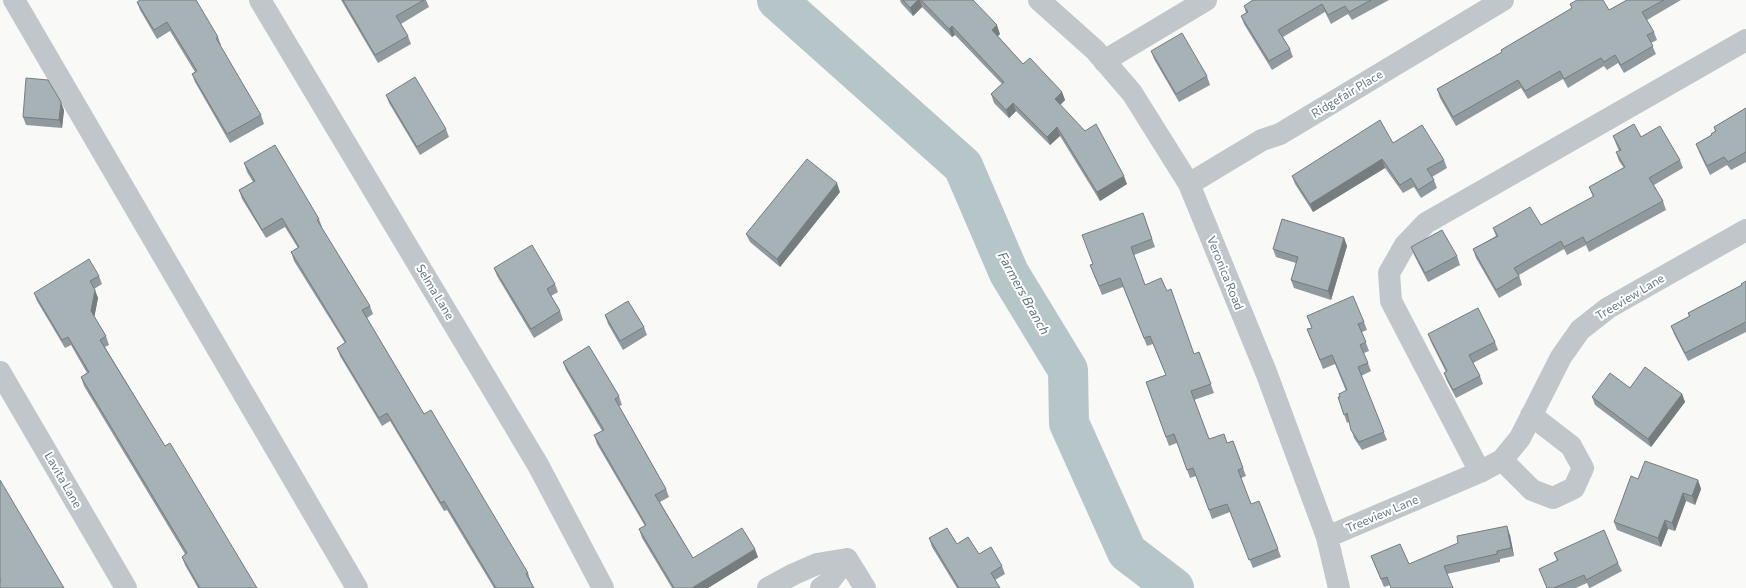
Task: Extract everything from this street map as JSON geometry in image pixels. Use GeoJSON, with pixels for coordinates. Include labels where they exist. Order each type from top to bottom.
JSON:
{"type":"FeatureCollection","features":[{"type":"Feature","properties":{"kind":"street"},"geometry":{"type":"LineString","coordinates":[[14,0],[357,588]]}},
{"type":"Feature","properties":{"kind":"street","name":"Selma Lane"},"geometry":{"type":"LineString","coordinates":[[260,0],[538,465],[603,588]]}},
{"type":"Feature","properties":{"kind":"street","name":"Veronica Road"},"geometry":{"type":"LineString","coordinates":[[1039,0],[1095,50],[1132,93],[1189,184],[1266,372],[1327,537],[1340,588]]}},
{"type":"Feature","properties":{"kind":"street"},"geometry":{"type":"LineString","coordinates":[[1104,61],[1206,0]]}},
{"type":"Feature","properties":{"kind":"street","name":"Ridgefair Place"},"geometry":{"type":"LineString","coordinates":[[1189,184],[1262,140],[1280,134],[1503,0]]}},
{"type":"Feature","properties":{"kind":"street"},"geometry":{"type":"LineString","coordinates":[[1480,472],[1391,301],[1389,273],[1405,245],[1426,223],[1746,40]]}},
{"type":"Feature","properties":{"kind":"street","name":"Treeview Lane"},"geometry":{"type":"LineString","coordinates":[[1327,537],[1480,472],[1502,460],[1520,438],[1561,357],[1580,330],[1608,308],[1746,230]]}},
{"type":"Feature","properties":{"kind":"street","name":"Lavita Lane"},"geometry":{"type":"LineString","coordinates":[[0,372],[126,588]]}},
{"type":"Feature","properties":{"kind":"street"},"geometry":{"type":"LineString","coordinates":[[1502,460],[1532,490],[1553,498],[1574,488],[1583,468],[1571,446],[1532,415]]}},
{"type":"Feature","properties":{"kind":"street"},"geometry":{"type":"LineString","coordinates":[[768,588],[817,564],[847,559]]}},
{"type":"Feature","properties":{"kind":"street"},"geometry":{"type":"LineString","coordinates":[[821,588],[828,582],[847,559]]}},
{"type":"Feature","properties":{"kind":"street"},"geometry":{"type":"LineString","coordinates":[[847,559],[865,588]]}},
{"type":"Feature","properties":{"kind":"building"},"geometry":{"type":"Polygon","coordinates":[[[140,0],[196,0],[218,37],[216,38],[261,115],[227,134],[192,74],[197,71],[167,22],[154,30],[137,2],[140,0]]]}},
{"type":"Feature","properties":{"kind":"building"},"geometry":{"type":"Polygon","coordinates":[[[343,0],[424,0],[396,16],[408,36],[375,55],[343,0]]]}},
{"type":"Feature","properties":{"kind":"building"},"geometry":{"type":"Polygon","coordinates":[[[903,0],[918,0],[910,8],[903,0]]]}},
{"type":"Feature","properties":{"kind":"building"},"geometry":{"type":"Polygon","coordinates":[[[921,0],[973,0],[997,25],[992,30],[1023,64],[1030,58],[1062,92],[1055,99],[1085,131],[1096,124],[1124,176],[1097,192],[1057,127],[1047,137],[1013,103],[1006,110],[991,94],[1004,82],[952,26],[949,29],[921,0]]]}},
{"type":"Feature","properties":{"kind":"building"},"geometry":{"type":"Polygon","coordinates":[[[1253,0],[1371,0],[1349,12],[1345,6],[1328,15],[1322,4],[1278,30],[1290,49],[1269,61],[1241,16],[1248,12],[1244,6],[1253,0]]]}},
{"type":"Feature","properties":{"kind":"building"},"geometry":{"type":"Polygon","coordinates":[[[1577,0],[1603,0],[1609,10],[1627,0],[1664,0],[1642,12],[1654,32],[1647,35],[1653,46],[1621,65],[1615,55],[1604,62],[1601,58],[1564,79],[1560,71],[1525,91],[1518,80],[1453,117],[1437,89],[1502,52],[1501,50],[1572,8],[1570,4],[1577,0]]]}},
{"type":"Feature","properties":{"kind":"building"},"geometry":{"type":"Polygon","coordinates":[[[1182,33],[1207,76],[1176,94],[1151,51],[1182,33]]]}},
{"type":"Feature","properties":{"kind":"building"},"geometry":{"type":"Polygon","coordinates":[[[415,77],[446,129],[417,147],[386,95],[415,77]]]}},
{"type":"Feature","properties":{"kind":"building"},"geometry":{"type":"Polygon","coordinates":[[[26,78],[48,80],[61,102],[59,120],[23,117],[26,78]]]}},
{"type":"Feature","properties":{"kind":"building"},"geometry":{"type":"Polygon","coordinates":[[[1746,108],[1746,152],[1728,162],[1724,157],[1707,166],[1696,144],[1712,135],[1711,134],[1716,131],[1714,127],[1746,108]]]}},
{"type":"Feature","properties":{"kind":"building"},"geometry":{"type":"Polygon","coordinates":[[[1380,120],[1393,143],[1422,125],[1444,160],[1427,169],[1434,180],[1418,190],[1411,178],[1400,185],[1382,159],[1310,204],[1292,176],[1380,120]]]}},
{"type":"Feature","properties":{"kind":"building"},"geometry":{"type":"Polygon","coordinates":[[[1634,124],[1641,137],[1660,126],[1680,160],[1649,178],[1663,201],[1586,243],[1583,237],[1564,247],[1561,241],[1514,268],[1519,276],[1496,290],[1473,249],[1498,236],[1493,228],[1530,207],[1541,225],[1594,196],[1589,187],[1625,167],[1616,152],[1621,150],[1613,136],[1634,124]]]}},
{"type":"Feature","properties":{"kind":"building"},"geometry":{"type":"Polygon","coordinates":[[[275,145],[319,219],[317,220],[370,306],[362,310],[424,414],[431,410],[528,573],[526,574],[534,588],[496,588],[444,501],[441,503],[387,413],[379,418],[337,348],[346,342],[291,252],[299,247],[282,218],[262,230],[239,190],[255,181],[244,163],[275,145]]]}},
{"type":"Feature","properties":{"kind":"building"},"geometry":{"type":"Polygon","coordinates":[[[807,159],[837,183],[777,259],[746,234],[807,159]]]}},
{"type":"Feature","properties":{"kind":"building"},"geometry":{"type":"Polygon","coordinates":[[[1143,213],[1152,239],[1131,247],[1145,285],[1161,278],[1167,291],[1171,289],[1194,354],[1199,352],[1211,384],[1191,391],[1209,439],[1224,434],[1227,443],[1233,441],[1243,468],[1238,470],[1251,504],[1259,501],[1278,549],[1249,560],[1227,504],[1209,510],[1193,468],[1187,470],[1174,434],[1166,437],[1146,382],[1166,375],[1150,336],[1144,338],[1120,278],[1099,286],[1090,265],[1093,264],[1082,235],[1143,213]]]}},
{"type":"Feature","properties":{"kind":"building"},"geometry":{"type":"Polygon","coordinates":[[[1282,219],[1344,238],[1328,291],[1291,280],[1298,257],[1273,249],[1282,219]]]}},
{"type":"Feature","properties":{"kind":"building"},"geometry":{"type":"Polygon","coordinates":[[[1442,230],[1457,256],[1425,273],[1411,247],[1442,230]]]}},
{"type":"Feature","properties":{"kind":"building"},"geometry":{"type":"Polygon","coordinates":[[[532,245],[555,284],[547,289],[560,311],[531,329],[494,268],[532,245]]]}},
{"type":"Feature","properties":{"kind":"building"},"geometry":{"type":"Polygon","coordinates":[[[89,259],[99,276],[90,281],[95,290],[91,311],[106,336],[100,340],[165,446],[170,443],[257,588],[200,588],[182,557],[187,553],[81,377],[89,372],[68,337],[62,340],[34,293],[89,259]]]}},
{"type":"Feature","properties":{"kind":"building"},"geometry":{"type":"Polygon","coordinates":[[[1746,281],[1746,322],[1685,353],[1671,326],[1690,316],[1688,313],[1742,285],[1741,284],[1746,281]]]}},
{"type":"Feature","properties":{"kind":"building"},"geometry":{"type":"Polygon","coordinates":[[[1353,296],[1364,322],[1358,324],[1366,342],[1360,345],[1368,363],[1358,367],[1384,432],[1359,442],[1351,430],[1347,413],[1344,415],[1338,397],[1340,397],[1339,394],[1347,390],[1332,355],[1320,360],[1307,329],[1312,328],[1307,316],[1353,296]]]}},
{"type":"Feature","properties":{"kind":"building"},"geometry":{"type":"Polygon","coordinates":[[[628,301],[644,327],[620,341],[605,315],[628,301]]]}},
{"type":"Feature","properties":{"kind":"building"},"geometry":{"type":"Polygon","coordinates":[[[1478,308],[1495,342],[1469,355],[1480,376],[1453,390],[1444,373],[1447,371],[1428,334],[1478,308]]]}},
{"type":"Feature","properties":{"kind":"building"},"geometry":{"type":"Polygon","coordinates":[[[589,346],[619,396],[615,399],[666,489],[655,495],[693,558],[742,528],[755,549],[692,588],[674,588],[639,529],[646,525],[594,435],[604,430],[563,362],[589,346]]]}},
{"type":"Feature","properties":{"kind":"building"},"geometry":{"type":"Polygon","coordinates":[[[1645,367],[1682,394],[1648,439],[1592,397],[1610,373],[1630,388],[1645,367]]]}},
{"type":"Feature","properties":{"kind":"building"},"geometry":{"type":"Polygon","coordinates":[[[1645,461],[1698,480],[1692,496],[1683,493],[1672,523],[1665,520],[1658,538],[1614,522],[1631,476],[1638,479],[1645,461]]]}},
{"type":"Feature","properties":{"kind":"building"},"geometry":{"type":"Polygon","coordinates":[[[0,480],[64,588],[0,588],[0,480]]]}},
{"type":"Feature","properties":{"kind":"building"},"geometry":{"type":"Polygon","coordinates":[[[1507,526],[1511,548],[1497,551],[1497,554],[1444,566],[1453,588],[1391,588],[1387,577],[1381,579],[1371,556],[1400,544],[1409,564],[1458,543],[1457,536],[1507,526]]]}},
{"type":"Feature","properties":{"kind":"building"},"geometry":{"type":"Polygon","coordinates":[[[947,528],[957,544],[968,537],[979,554],[991,547],[1002,566],[991,573],[1000,588],[959,588],[929,538],[947,528]]]}},
{"type":"Feature","properties":{"kind":"building"},"geometry":{"type":"Polygon","coordinates":[[[1604,530],[1618,563],[1586,580],[1584,575],[1554,588],[1547,588],[1539,569],[1558,560],[1554,553],[1604,530]]]}},
{"type":"Feature","properties":{"kind":"waterway","name":"Farmers Branch"},"geometry":{"type":"LineString","coordinates":[[777,0],[963,166],[1009,273],[1068,370],[1069,423],[1127,552],[1174,588]]}}]}
